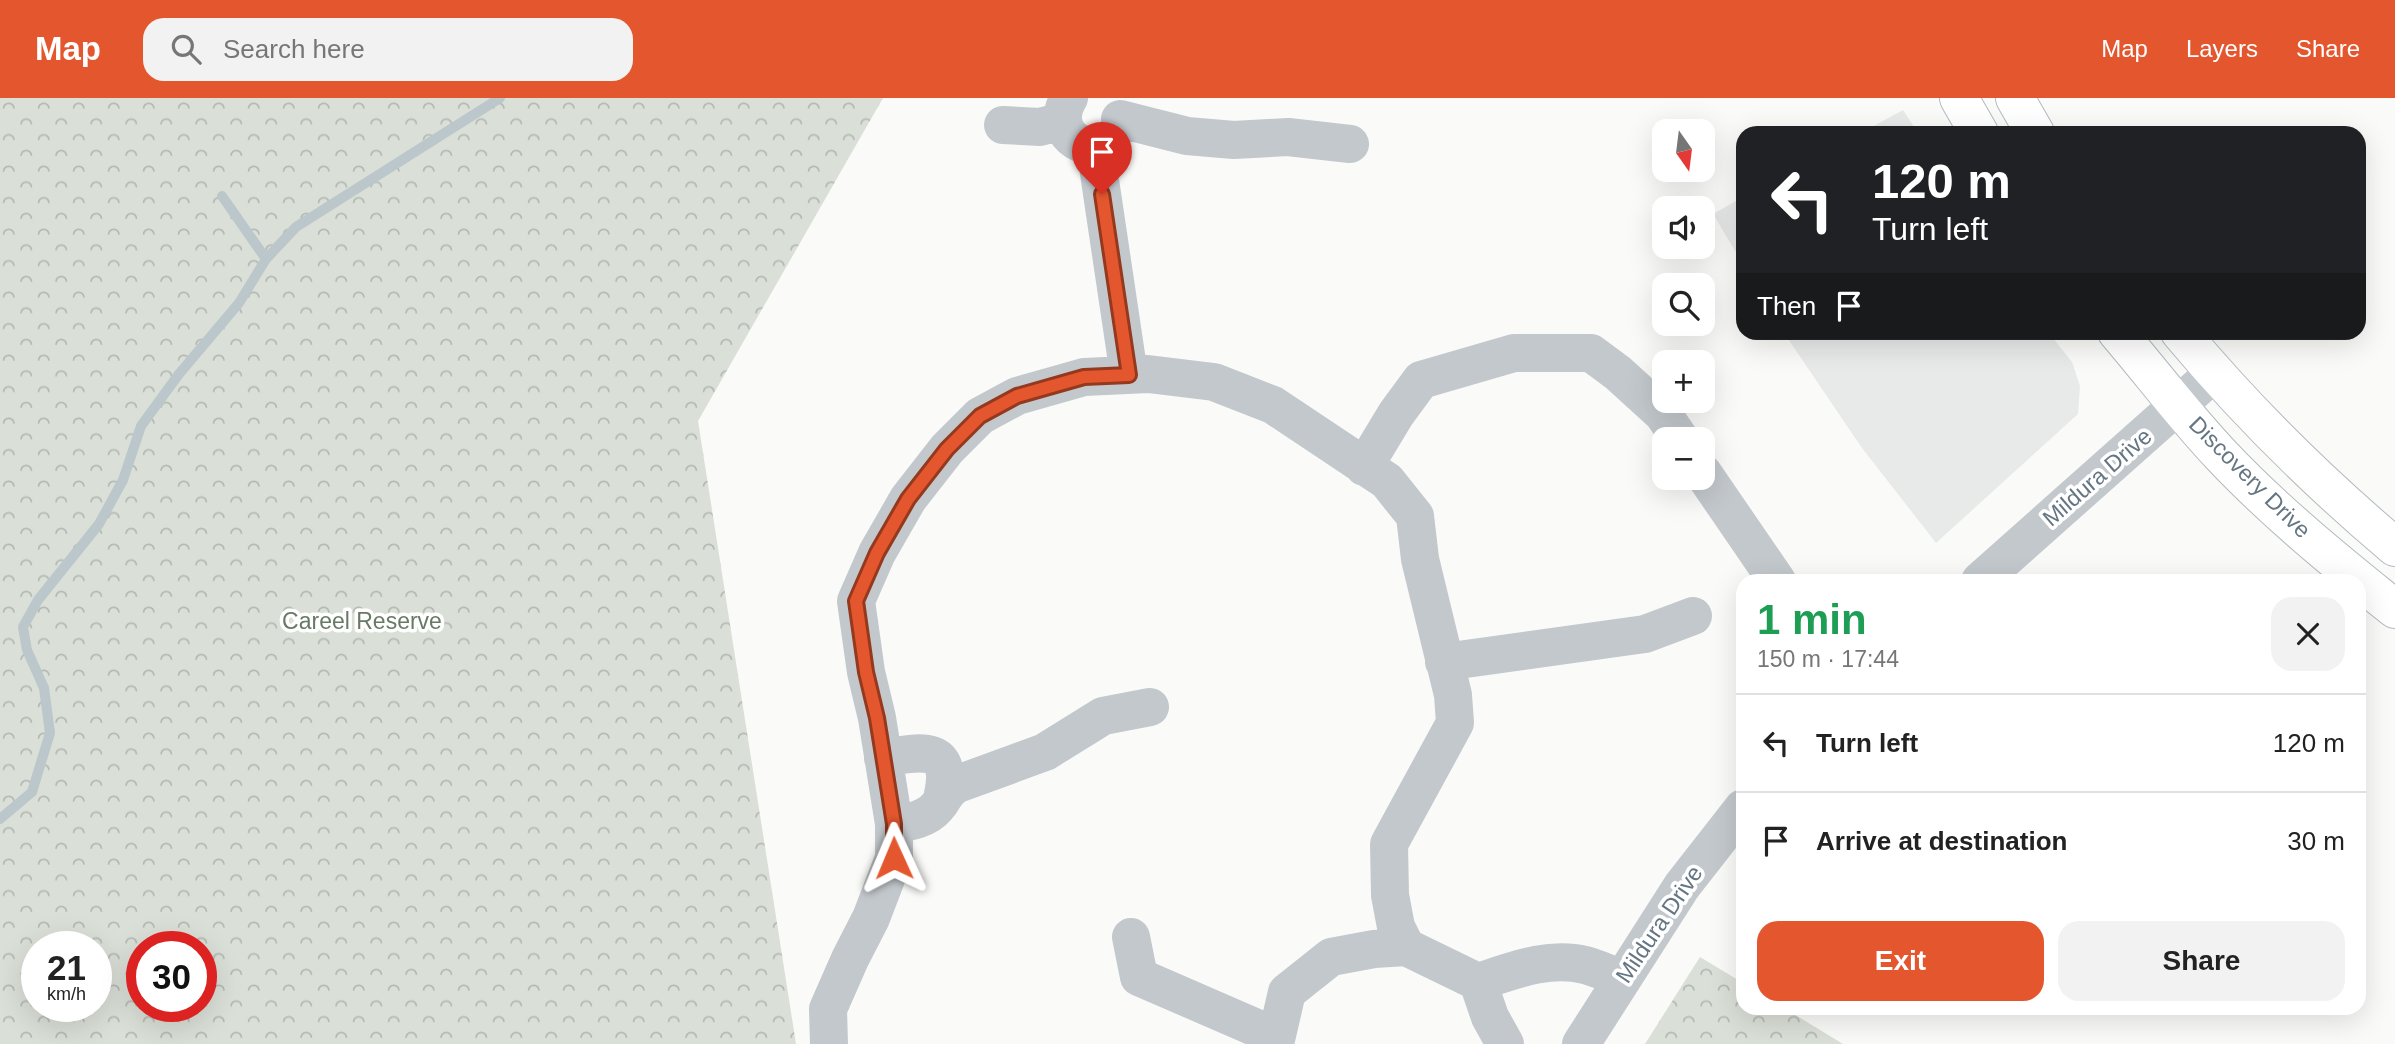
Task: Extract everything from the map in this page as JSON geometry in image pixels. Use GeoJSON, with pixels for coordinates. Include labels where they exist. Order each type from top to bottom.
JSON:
{"type":"FeatureCollection","features":[{"type":"Feature","properties":{"kind":"main road"},"geometry":{"type":"LineString","coordinates":[[1959,98],[1975,126]]}},
{"type":"Feature","properties":{"kind":"main road"},"geometry":{"type":"LineString","coordinates":[[2015,98],[2031,126]]}},
{"type":"Feature","properties":{"kind":"main road","name":"Discovery Drive"},"geometry":{"type":"LineString","coordinates":[[2124,340],[2221,455],[2268,501],[2352,574]]}},
{"type":"Feature","properties":{"kind":"main road","name":"Discovery Drive"},"geometry":{"type":"LineString","coordinates":[[2187,340],[2214,373],[2309,470],[2395,547]]}},
{"type":"Feature","properties":{"kind":"main road","name":"Discovery Drive"},"geometry":{"type":"LineString","coordinates":[[2366,585],[2395,609]]}},
{"type":"Feature","properties":{"kind":"street"},"geometry":{"type":"LineString","coordinates":[[1065,110],[1066,132],[1076,142],[1091,146],[1105,142],[1112,136],[1116,108],[1187,136],[1234,140],[1288,137],[1350,144]]}},
{"type":"Feature","properties":{"kind":"street"},"geometry":{"type":"LineString","coordinates":[[1003,125],[1040,127],[1065,110]]}},
{"type":"Feature","properties":{"kind":"street"},"geometry":{"type":"LineString","coordinates":[[1091,146],[1097,160],[1129,375]]}},
{"type":"Feature","properties":{"kind":"street"},"geometry":{"type":"LineString","coordinates":[[1364,467],[1396,414],[1421,380],[1514,353],[1591,353],[1618,373],[1662,414],[1671,427]]}},
{"type":"Feature","properties":{"kind":"street","name":"Mildura Drive"},"geometry":{"type":"LineString","coordinates":[[1988,574],[2214,373]]}},
{"type":"Feature","properties":{"kind":"street"},"geometry":{"type":"LineString","coordinates":[[829,1044],[828,1009],[872,918],[894,858],[894,824],[856,601],[877,553],[908,499],[947,449],[980,416],[1017,396],[1084,377],[1148,374],[1214,382],[1273,405],[1387,481],[1415,516],[1420,559],[1453,695],[1455,723],[1390,844],[1390,895],[1396,927],[1406,947]]}},
{"type":"Feature","properties":{"kind":"street"},"geometry":{"type":"LineString","coordinates":[[1715,490],[1772,574]]}},
{"type":"Feature","properties":{"kind":"street"},"geometry":{"type":"LineString","coordinates":[[1444,662],[1645,634],[1693,616]]}},
{"type":"Feature","properties":{"kind":"street"},"geometry":{"type":"LineString","coordinates":[[943,794],[955,785],[1045,752],[1103,716],[1150,707]]}},
{"type":"Feature","properties":{"kind":"street"},"geometry":{"type":"LineString","coordinates":[[883,758],[920,752],[935,756],[944,765],[947,777],[938,806],[924,818],[894,824]]}},
{"type":"Feature","properties":{"kind":"street","name":"Mildura Drive"},"geometry":{"type":"LineString","coordinates":[[1581,1044],[1682,886],[1736,817]]}},
{"type":"Feature","properties":{"kind":"street"},"geometry":{"type":"LineString","coordinates":[[1130,937],[1139,977],[1275,1040],[1287,992],[1331,957],[1374,948],[1406,947],[1478,982],[1530,966],[1554,962],[1585,965],[1621,978]]}},
{"type":"Feature","properties":{"kind":"street"},"geometry":{"type":"LineString","coordinates":[[1478,982],[1490,1017],[1505,1044]]}},
{"type":"Feature","properties":{"kind":"shaded area"},"geometry":{"type":"Polygon","coordinates":[[[1903,110],[1913,126],[1874,126],[1903,110]]]}},
{"type":"Feature","properties":{"kind":"shaded area"},"geometry":{"type":"Polygon","coordinates":[[[1736,201],[1736,252],[1715,213],[1736,201]]]}},
{"type":"Feature","properties":{"kind":"shaded area"},"geometry":{"type":"Polygon","coordinates":[[[1789,340],[2055,340],[2072,362],[2080,386],[2078,414],[1936,543],[1862,448],[1789,340]]]}},
{"type":"Feature","properties":{"kind":"green space","name":"Careel Reserve"},"geometry":{"type":"Polygon","coordinates":[[[0,98],[883,98],[698,421],[796,1044],[0,1044],[0,98]]]}},
{"type":"Feature","properties":{"kind":"green space"},"geometry":{"type":"Polygon","coordinates":[[[1700,957],[1736,979],[1736,1015],[1795,1015],[1843,1044],[1645,1044],[1700,957]]]}},
{"type":"Feature","properties":{"kind":"waterway"},"geometry":{"type":"LineString","coordinates":[[0,819],[32,792],[50,733],[44,688],[27,650],[23,627],[38,600],[99,524],[123,480],[141,426],[179,374],[239,303],[266,259],[296,227],[500,98]]}},
{"type":"Feature","properties":{"kind":"waterway"},"geometry":{"type":"LineString","coordinates":[[222,196],[266,259]]}},
{"type":"Feature","properties":{"kind":"route"},"geometry":{"type":"LineString","coordinates":[[894,858],[894,824],[856,601],[877,553],[908,499],[947,449],[980,416],[1017,396],[1084,377],[1129,375],[1102,194]]}}]}
